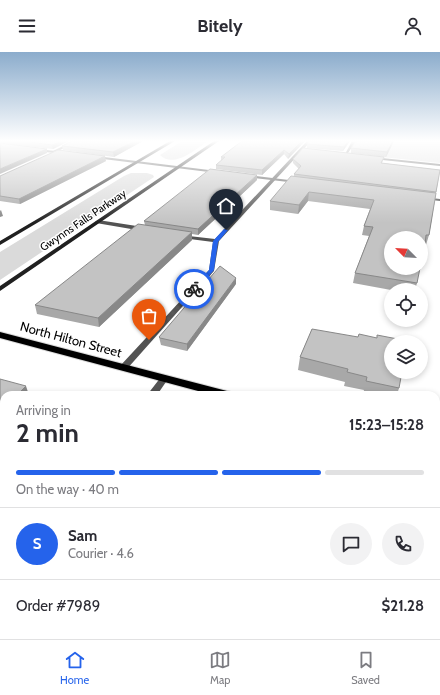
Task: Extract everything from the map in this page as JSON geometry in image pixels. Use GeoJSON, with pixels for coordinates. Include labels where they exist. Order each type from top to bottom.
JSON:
{"type":"FeatureCollection","features":[{"type":"Feature","properties":{"kind":"main road","name":"Gwynns Falls Parkway"},"geometry":{"type":"LineString","coordinates":[[0,243],[127,168]]}},
{"type":"Feature","properties":{"kind":"main road","name":"Gwynns Falls Parkway"},"geometry":{"type":"LineString","coordinates":[[0,289],[177,168]]}},
{"type":"Feature","properties":{"kind":"main road","name":"North Hilton Street"},"geometry":{"type":"LineString","coordinates":[[0,335],[211,391]]}},
{"type":"Feature","properties":{"kind":"street"},"geometry":{"type":"LineString","coordinates":[[190,168],[226,173]]}},
{"type":"Feature","properties":{"kind":"street"},"geometry":{"type":"LineString","coordinates":[[123,368],[212,270],[216,241],[284,168]]}},
{"type":"Feature","properties":{"kind":"street"},"geometry":{"type":"LineString","coordinates":[[242,175],[305,183]]}},
{"type":"Feature","properties":{"kind":"street"},"geometry":{"type":"LineString","coordinates":[[416,197],[440,200]]}},
{"type":"Feature","properties":{"kind":"street"},"geometry":{"type":"LineString","coordinates":[[98,222],[147,230]]}},
{"type":"Feature","properties":{"kind":"street"},"geometry":{"type":"LineString","coordinates":[[178,235],[216,241]]}},
{"type":"Feature","properties":{"kind":"street"},"geometry":{"type":"LineString","coordinates":[[155,391],[164,379]]}},
{"type":"Feature","properties":{"kind":"shaded area"},"geometry":{"type":"Polygon","coordinates":[[[131,173],[147,173],[153,175],[154,177],[0,280],[0,252],[131,173]]]}},
{"type":"Feature","properties":{"kind":"building"},"geometry":{"type":"Polygon","coordinates":[[[17,168],[80,168],[19,199],[0,196],[0,176],[17,168]]]}},
{"type":"Feature","properties":{"kind":"building"},"geometry":{"type":"Polygon","coordinates":[[[247,168],[264,168],[262,170],[247,168]]]}},
{"type":"Feature","properties":{"kind":"building"},"geometry":{"type":"Polygon","coordinates":[[[299,168],[426,168],[440,170],[436,192],[294,174],[299,168]]]}},
{"type":"Feature","properties":{"kind":"building"},"geometry":{"type":"Polygon","coordinates":[[[210,169],[257,175],[198,229],[144,221],[210,169]]]}},
{"type":"Feature","properties":{"kind":"building"},"geometry":{"type":"Polygon","coordinates":[[[291,176],[436,193],[429,235],[428,231],[384,231],[384,275],[419,275],[417,283],[355,273],[373,227],[364,226],[374,200],[309,192],[299,205],[270,201],[291,176]]]}},
{"type":"Feature","properties":{"kind":"building"},"geometry":{"type":"Polygon","coordinates":[[[138,224],[192,232],[98,318],[35,305],[138,224]]]}},
{"type":"Feature","properties":{"kind":"building"},"geometry":{"type":"Polygon","coordinates":[[[220,266],[236,278],[187,344],[160,338],[159,337],[220,266]]]}},
{"type":"Feature","properties":{"kind":"building"},"geometry":{"type":"Polygon","coordinates":[[[312,329],[358,337],[359,334],[377,338],[377,335],[384,336],[384,379],[401,379],[399,388],[366,381],[367,377],[347,372],[348,369],[300,357],[312,329]]]}},
{"type":"Feature","properties":{"kind":"building"},"geometry":{"type":"Polygon","coordinates":[[[0,379],[26,386],[21,391],[0,391],[0,379]]]}},
{"type":"Feature","properties":{"kind":"way so far"},"geometry":{"type":"LineString","coordinates":[[149,340],[194,289]]}},
{"type":"Feature","properties":{"kind":"route"},"geometry":{"type":"LineString","coordinates":[[194,289],[212,270],[216,241],[226,230]]}}]}
